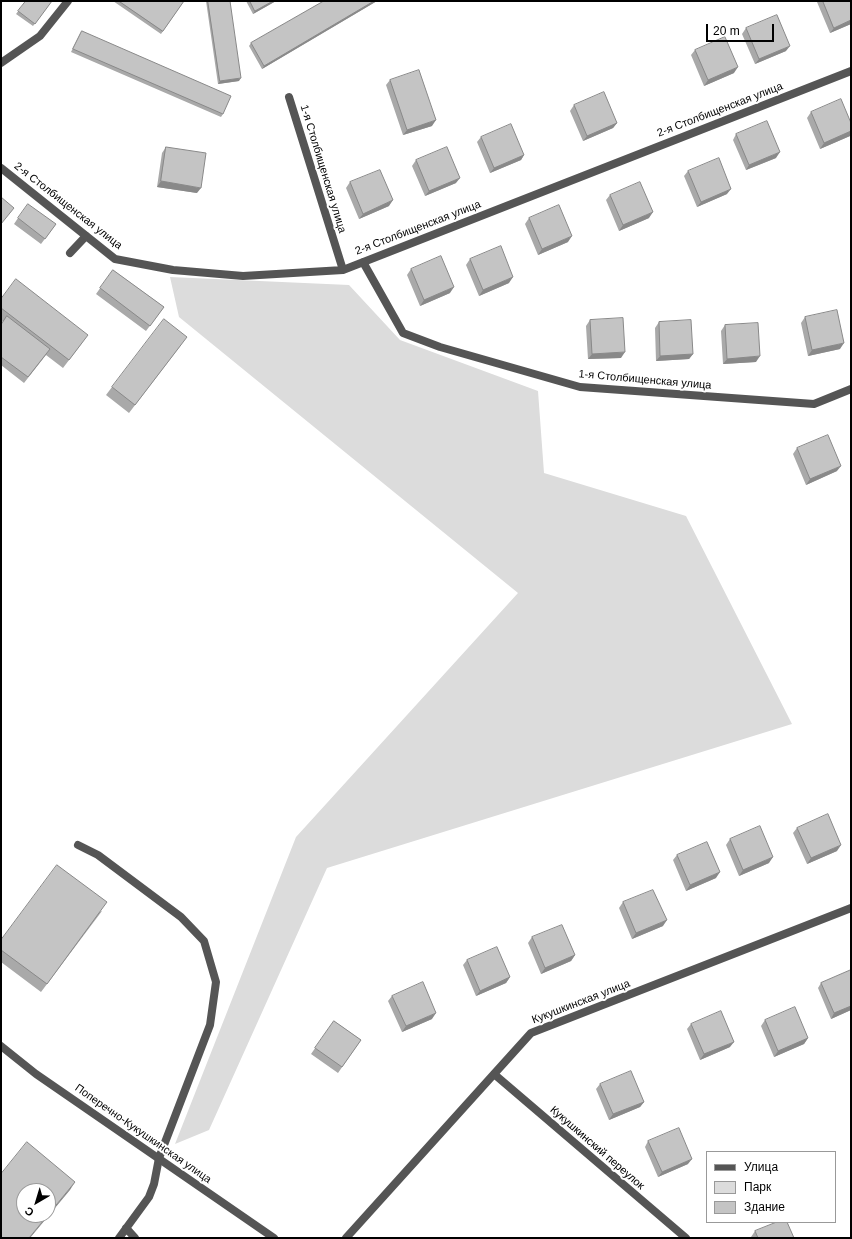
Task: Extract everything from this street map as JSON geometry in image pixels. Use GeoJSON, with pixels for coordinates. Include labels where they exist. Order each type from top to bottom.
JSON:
{"type":"FeatureCollection","features":[{"type":"Feature","properties":{"kind":"street"},"geometry":{"type":"LineString","coordinates":[[1,63],[40,36],[68,1]]}},
{"type":"Feature","properties":{"kind":"street","name":"2-я Столбищенская улица"},"geometry":{"type":"LineString","coordinates":[[1,168],[115,259],[173,270],[243,276],[343,270],[851,71]]}},
{"type":"Feature","properties":{"kind":"street","name":"1-я Столбищенская улица"},"geometry":{"type":"LineString","coordinates":[[289,97],[343,270]]}},
{"type":"Feature","properties":{"kind":"street"},"geometry":{"type":"LineString","coordinates":[[70,253],[86,236]]}},
{"type":"Feature","properties":{"kind":"street","name":"1-я Столбищенская улица"},"geometry":{"type":"LineString","coordinates":[[363,262],[402,333],[440,347],[580,387],[814,404],[851,389]]}},
{"type":"Feature","properties":{"kind":"street"},"geometry":{"type":"LineString","coordinates":[[78,845],[98,855],[181,917],[204,941],[216,982],[210,1025],[158,1158],[154,1184],[149,1197],[119,1238]]}},
{"type":"Feature","properties":{"kind":"street","name":"Кукушкинская улица"},"geometry":{"type":"LineString","coordinates":[[346,1238],[531,1033],[851,908]]}},
{"type":"Feature","properties":{"kind":"street","name":"Поперечно-Кукушкинская улица"},"geometry":{"type":"LineString","coordinates":[[1,1046],[36,1074],[274,1238]]}},
{"type":"Feature","properties":{"kind":"street","name":"Кукушкинский переулок"},"geometry":{"type":"LineString","coordinates":[[494,1074],[686,1238]]}},
{"type":"Feature","properties":{"kind":"street"},"geometry":{"type":"LineString","coordinates":[[126,1228],[135,1238]]}},
{"type":"Feature","properties":{"kind":"green space"},"geometry":{"type":"Polygon","coordinates":[[[170,277],[349,285],[400,340],[538,391],[544,473],[686,516],[792,724],[327,868],[209,1130],[175,1144],[296,837],[518,593],[179,317],[170,277]]]}},
{"type":"Feature","properties":{"kind":"building"},"geometry":{"type":"Polygon","coordinates":[[[26,1],[52,1],[35,24],[18,11],[26,1]]]}},
{"type":"Feature","properties":{"kind":"building"},"geometry":{"type":"Polygon","coordinates":[[[119,1],[184,1],[163,31],[119,1]]]}},
{"type":"Feature","properties":{"kind":"building"},"geometry":{"type":"Polygon","coordinates":[[[208,1],[230,1],[241,78],[220,81],[208,1]]]}},
{"type":"Feature","properties":{"kind":"building"},"geometry":{"type":"Polygon","coordinates":[[[250,1],[273,1],[255,11],[250,1]]]}},
{"type":"Feature","properties":{"kind":"building"},"geometry":{"type":"Polygon","coordinates":[[[324,1],[374,1],[264,66],[251,43],[324,1]]]}},
{"type":"Feature","properties":{"kind":"building"},"geometry":{"type":"Polygon","coordinates":[[[823,1],[851,1],[851,20],[834,28],[823,1]]]}},
{"type":"Feature","properties":{"kind":"building"},"geometry":{"type":"Polygon","coordinates":[[[777,15],[790,46],[759,59],[746,28],[777,15]]]}},
{"type":"Feature","properties":{"kind":"building"},"geometry":{"type":"Polygon","coordinates":[[[82,31],[231,96],[223,114],[73,49],[82,31]]]}},
{"type":"Feature","properties":{"kind":"building"},"geometry":{"type":"Polygon","coordinates":[[[725,37],[738,67],[708,80],[695,50],[725,37]]]}},
{"type":"Feature","properties":{"kind":"building"},"geometry":{"type":"Polygon","coordinates":[[[419,70],[436,120],[407,130],[390,80],[419,70]]]}},
{"type":"Feature","properties":{"kind":"building"},"geometry":{"type":"Polygon","coordinates":[[[604,92],[617,123],[587,136],[574,105],[604,92]]]}},
{"type":"Feature","properties":{"kind":"building"},"geometry":{"type":"Polygon","coordinates":[[[841,99],[851,123],[851,131],[824,143],[811,112],[841,99]]]}},
{"type":"Feature","properties":{"kind":"building"},"geometry":{"type":"Polygon","coordinates":[[[767,121],[780,152],[749,165],[736,134],[767,121]]]}},
{"type":"Feature","properties":{"kind":"building"},"geometry":{"type":"Polygon","coordinates":[[[511,124],[524,155],[494,168],[481,137],[511,124]]]}},
{"type":"Feature","properties":{"kind":"building"},"geometry":{"type":"Polygon","coordinates":[[[166,147],[206,153],[201,188],[161,181],[166,147]]]}},
{"type":"Feature","properties":{"kind":"building"},"geometry":{"type":"Polygon","coordinates":[[[447,147],[460,178],[429,191],[416,160],[447,147]]]}},
{"type":"Feature","properties":{"kind":"building"},"geometry":{"type":"Polygon","coordinates":[[[719,158],[731,189],[701,202],[688,171],[719,158]]]}},
{"type":"Feature","properties":{"kind":"building"},"geometry":{"type":"Polygon","coordinates":[[[380,170],[393,200],[363,214],[350,182],[380,170]]]}},
{"type":"Feature","properties":{"kind":"building"},"geometry":{"type":"Polygon","coordinates":[[[640,182],[653,212],[623,225],[610,195],[640,182]]]}},
{"type":"Feature","properties":{"kind":"building"},"geometry":{"type":"Polygon","coordinates":[[[1,197],[14,208],[1,224],[1,197]]]}},
{"type":"Feature","properties":{"kind":"building"},"geometry":{"type":"Polygon","coordinates":[[[28,204],[56,224],[45,239],[18,218],[28,204]]]}},
{"type":"Feature","properties":{"kind":"building"},"geometry":{"type":"Polygon","coordinates":[[[559,205],[572,236],[542,249],[529,218],[559,205]]]}},
{"type":"Feature","properties":{"kind":"building"},"geometry":{"type":"Polygon","coordinates":[[[501,246],[513,277],[483,290],[470,259],[501,246]]]}},
{"type":"Feature","properties":{"kind":"building"},"geometry":{"type":"Polygon","coordinates":[[[441,256],[454,287],[424,300],[411,269],[441,256]]]}},
{"type":"Feature","properties":{"kind":"building"},"geometry":{"type":"Polygon","coordinates":[[[113,270],[164,307],[150,326],[100,288],[113,270]]]}},
{"type":"Feature","properties":{"kind":"building"},"geometry":{"type":"Polygon","coordinates":[[[16,279],[88,335],[69,360],[1,308],[1,299],[16,279]]]}},
{"type":"Feature","properties":{"kind":"building"},"geometry":{"type":"Polygon","coordinates":[[[837,310],[844,343],[812,350],[805,317],[837,310]]]}},
{"type":"Feature","properties":{"kind":"building"},"geometry":{"type":"Polygon","coordinates":[[[7,316],[50,349],[28,377],[1,357],[1,325],[7,316]]]}},
{"type":"Feature","properties":{"kind":"building"},"geometry":{"type":"Polygon","coordinates":[[[623,318],[625,352],[592,354],[590,320],[623,318]]]}},
{"type":"Feature","properties":{"kind":"building"},"geometry":{"type":"Polygon","coordinates":[[[164,319],[187,337],[135,405],[112,387],[164,319]]]}},
{"type":"Feature","properties":{"kind":"building"},"geometry":{"type":"Polygon","coordinates":[[[691,320],[693,354],[660,356],[659,322],[691,320]]]}},
{"type":"Feature","properties":{"kind":"building"},"geometry":{"type":"Polygon","coordinates":[[[758,323],[760,356],[727,359],[725,325],[758,323]]]}},
{"type":"Feature","properties":{"kind":"building"},"geometry":{"type":"Polygon","coordinates":[[[828,435],[841,466],[810,479],[797,448],[828,435]]]}},
{"type":"Feature","properties":{"kind":"building"},"geometry":{"type":"Polygon","coordinates":[[[828,814],[841,845],[811,858],[797,828],[828,814]]]}},
{"type":"Feature","properties":{"kind":"building"},"geometry":{"type":"Polygon","coordinates":[[[760,826],[773,857],[743,870],[730,839],[760,826]]]}},
{"type":"Feature","properties":{"kind":"building"},"geometry":{"type":"Polygon","coordinates":[[[707,842],[720,872],[690,885],[677,855],[707,842]]]}},
{"type":"Feature","properties":{"kind":"building"},"geometry":{"type":"Polygon","coordinates":[[[57,865],[107,902],[47,984],[1,950],[1,940],[57,865]]]}},
{"type":"Feature","properties":{"kind":"building"},"geometry":{"type":"Polygon","coordinates":[[[653,890],[667,920],[636,933],[623,902],[653,890]]]}},
{"type":"Feature","properties":{"kind":"building"},"geometry":{"type":"Polygon","coordinates":[[[562,925],[575,955],[545,968],[532,937],[562,925]]]}},
{"type":"Feature","properties":{"kind":"building"},"geometry":{"type":"Polygon","coordinates":[[[497,947],[510,977],[480,991],[467,960],[497,947]]]}},
{"type":"Feature","properties":{"kind":"building"},"geometry":{"type":"Polygon","coordinates":[[[851,970],[851,1006],[834,1013],[821,983],[851,970]]]}},
{"type":"Feature","properties":{"kind":"building"},"geometry":{"type":"Polygon","coordinates":[[[423,982],[436,1013],[406,1026],[392,996],[423,982]]]}},
{"type":"Feature","properties":{"kind":"building"},"geometry":{"type":"Polygon","coordinates":[[[795,1007],[808,1038],[778,1051],[765,1020],[795,1007]]]}},
{"type":"Feature","properties":{"kind":"building"},"geometry":{"type":"Polygon","coordinates":[[[721,1011],[734,1042],[704,1054],[691,1024],[721,1011]]]}},
{"type":"Feature","properties":{"kind":"building"},"geometry":{"type":"Polygon","coordinates":[[[334,1021],[361,1040],[342,1067],[315,1048],[334,1021]]]}},
{"type":"Feature","properties":{"kind":"building"},"geometry":{"type":"Polygon","coordinates":[[[631,1071],[644,1102],[613,1114],[600,1084],[631,1071]]]}},
{"type":"Feature","properties":{"kind":"building"},"geometry":{"type":"Polygon","coordinates":[[[679,1128],[692,1159],[662,1172],[648,1141],[679,1128]]]}},
{"type":"Feature","properties":{"kind":"building"},"geometry":{"type":"Polygon","coordinates":[[[27,1142],[75,1182],[56,1205],[56,1183],[16,1183],[16,1223],[41,1223],[29,1238],[1,1238],[1,1174],[27,1142]]]}},
{"type":"Feature","properties":{"kind":"building"},"geometry":{"type":"Polygon","coordinates":[[[775,1223],[787,1223],[794,1238],[758,1238],[755,1231],[775,1223]]]}}]}
